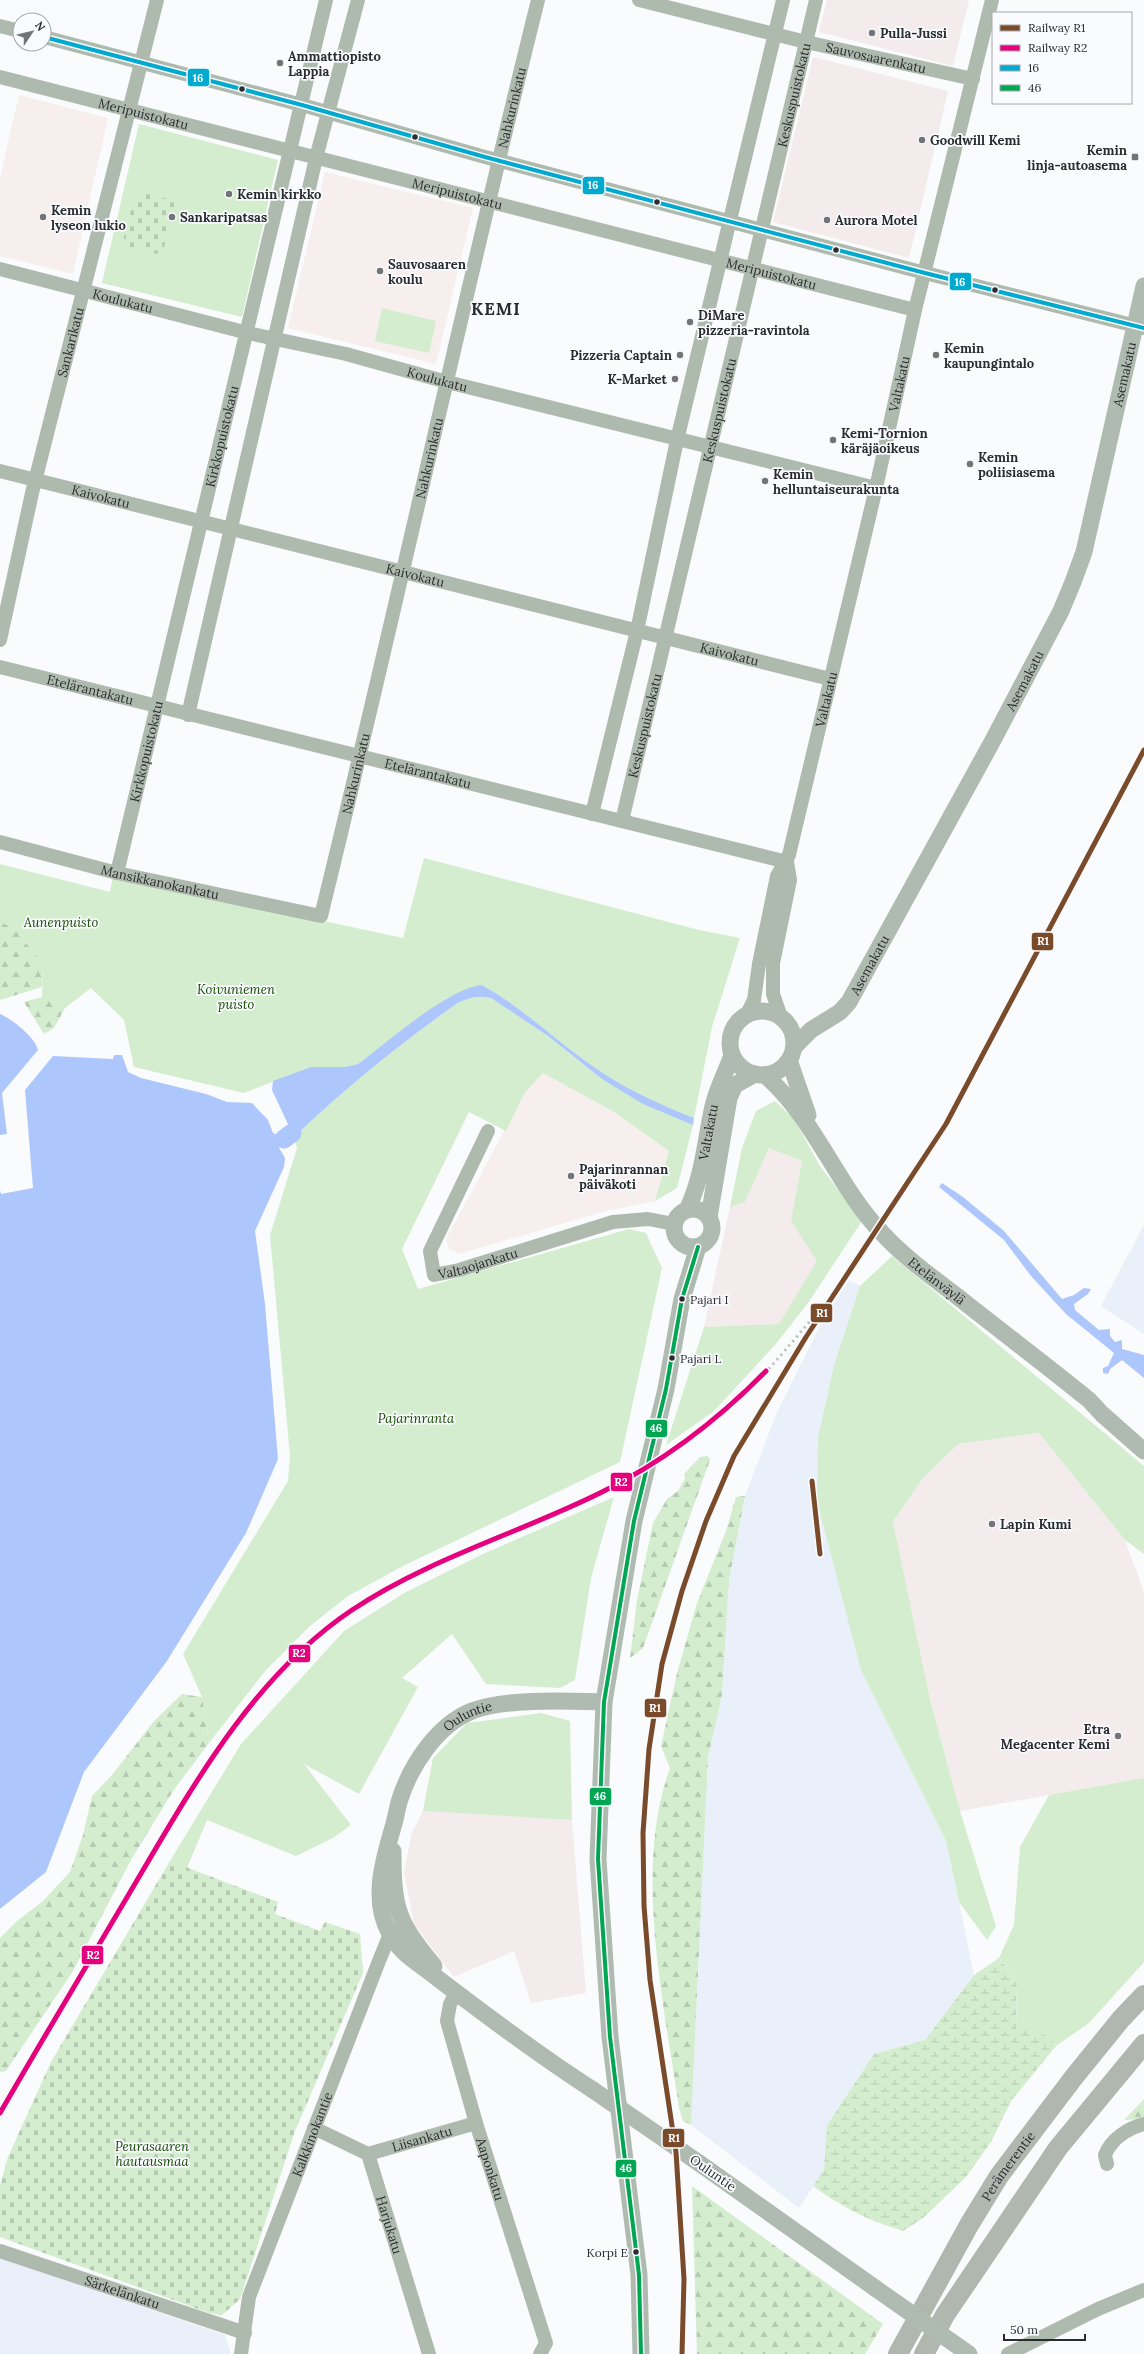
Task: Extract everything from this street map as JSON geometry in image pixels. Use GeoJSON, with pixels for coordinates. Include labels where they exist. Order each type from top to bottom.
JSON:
{"type":"FeatureCollection","features":[{"type":"Feature","properties":{"kind":"highway"},"geometry":{"type":"LineString","coordinates":[[1121,2018],[1132,1995],[1144,1982]]}},
{"type":"Feature","properties":{"kind":"highway","name":"Perämerentie"},"geometry":{"type":"LineString","coordinates":[[898,2354],[969,2225],[999,2176],[1121,2018],[1144,1995]]}},
{"type":"Feature","properties":{"kind":"highway"},"geometry":{"type":"LineString","coordinates":[[924,2354],[945,2315],[1058,2148],[1144,2044]]}},
{"type":"Feature","properties":{"kind":"main road","name":"Asemakatu"},"geometry":{"type":"LineString","coordinates":[[792,1053],[810,1030],[840,1012],[849,1002],[992,742],[1061,611],[1084,552],[1139,327],[1144,286]]}},
{"type":"Feature","properties":{"kind":"main road"},"geometry":{"type":"LineString","coordinates":[[785,1022],[792,1053],[783,1068],[760,1075],[746,1070],[738,1064],[732,1055],[731,1036],[740,1020],[747,1014],[764,1011],[785,1022],[810,1030]]}},
{"type":"Feature","properties":{"kind":"main road","name":"Etelänväylä"},"geometry":{"type":"LineString","coordinates":[[792,1053],[814,1132]]}},
{"type":"Feature","properties":{"kind":"main road","name":"Valtakatu"},"geometry":{"type":"LineString","coordinates":[[687,1210],[694,1194],[705,1157],[713,1106],[732,1055]]}},
{"type":"Feature","properties":{"kind":"main road","name":"Valtakatu"},"geometry":{"type":"LineString","coordinates":[[709,1217],[729,1098],[735,1086],[760,1075]]}},
{"type":"Feature","properties":{"kind":"main road","name":"Etelänväylä"},"geometry":{"type":"LineString","coordinates":[[760,1075],[781,1089],[814,1132],[858,1204],[882,1233],[921,1268],[1090,1400],[1107,1410],[1144,1440]]}},
{"type":"Feature","properties":{"kind":"main road"},"geometry":{"type":"LineString","coordinates":[[676,1232],[687,1246],[698,1247],[708,1241],[711,1235],[712,1222],[709,1217],[695,1209],[687,1210],[679,1215],[676,1232],[685,1285]]}},
{"type":"Feature","properties":{"kind":"main road"},"geometry":{"type":"LineString","coordinates":[[641,2354],[639,2275],[610,2037],[598,1859],[604,1702],[634,1521],[666,1389],[685,1285],[698,1247]]}},
{"type":"Feature","properties":{"kind":"main road","name":"Etelänväylä"},"geometry":{"type":"LineString","coordinates":[[1090,1400],[1102,1414],[1144,1451]]}},
{"type":"Feature","properties":{"kind":"main road","name":"Ouluntie"},"geometry":{"type":"LineString","coordinates":[[604,1702],[555,1701],[490,1706],[472,1711],[456,1719],[439,1732],[413,1770],[401,1798],[394,1826],[384,1854],[380,1881],[380,1906],[396,1929],[406,1955],[456,1993],[592,2090],[699,2163],[969,2354]]}},
{"type":"Feature","properties":{"kind":"street","name":"Sankarikatu"},"geometry":{"type":"LineString","coordinates":[[0,640],[36,481],[157,0]]}},
{"type":"Feature","properties":{"kind":"street","name":"Kirkkopuistokatu"},"geometry":{"type":"LineString","coordinates":[[117,873],[248,333],[326,0]]}},
{"type":"Feature","properties":{"kind":"street"},"geometry":{"type":"LineString","coordinates":[[188,715],[316,158],[358,0]]}},
{"type":"Feature","properties":{"kind":"street","name":"Nahkurinkatu"},"geometry":{"type":"LineString","coordinates":[[321,916],[360,757],[498,160],[538,0]]}},
{"type":"Feature","properties":{"kind":"street","name":"Sauvosaarenkatu"},"geometry":{"type":"LineString","coordinates":[[639,0],[806,42],[973,79]]}},
{"type":"Feature","properties":{"kind":"street"},"geometry":{"type":"LineString","coordinates":[[592,814],[637,631],[677,440],[783,0]]}},
{"type":"Feature","properties":{"kind":"street","name":"Keskuspuistokatu"},"geometry":{"type":"LineString","coordinates":[[622,821],[754,268],[762,228],[816,0]]}},
{"type":"Feature","properties":{"kind":"street","name":"Valtakatu"},"geometry":{"type":"LineString","coordinates":[[747,1014],[754,1000],[759,964],[777,876],[787,862],[876,488],[915,310],[992,0]]}},
{"type":"Feature","properties":{"kind":"street"},"geometry":{"type":"LineString","coordinates":[[0,26],[12,29]]}},
{"type":"Feature","properties":{"kind":"street"},"geometry":{"type":"LineString","coordinates":[[52,39],[302,105],[498,160],[730,221],[762,228],[925,273],[1139,327]]}},
{"type":"Feature","properties":{"kind":"street","name":"Meripuistokatu"},"geometry":{"type":"LineString","coordinates":[[0,77],[915,310]]}},
{"type":"Feature","properties":{"kind":"street","name":"Koulukatu"},"geometry":{"type":"LineString","coordinates":[[0,269],[248,333],[346,354],[447,382],[876,488]]}},
{"type":"Feature","properties":{"kind":"street","name":"Kaivokatu"},"geometry":{"type":"LineString","coordinates":[[0,471],[830,679]]}},
{"type":"Feature","properties":{"kind":"street","name":"Etelärantakatu"},"geometry":{"type":"LineString","coordinates":[[0,667],[157,708],[787,862]]}},
{"type":"Feature","properties":{"kind":"street","name":"Mansikkanokankatu"},"geometry":{"type":"LineString","coordinates":[[0,842],[117,873],[321,916]]}},
{"type":"Feature","properties":{"kind":"street","name":"Valtakatu"},"geometry":{"type":"LineString","coordinates":[[785,1022],[773,994],[773,963],[790,880],[787,862]]}},
{"type":"Feature","properties":{"kind":"street","name":"Valtaojankatu"},"geometry":{"type":"LineString","coordinates":[[488,1131],[430,1251],[434,1275],[459,1270],[613,1222],[648,1219],[676,1232]]}},
{"type":"Feature","properties":{"kind":"street","name":"Kalkkinokantie"},"geometry":{"type":"LineString","coordinates":[[241,2354],[249,2297],[314,2128],[396,1929]]}},
{"type":"Feature","properties":{"kind":"street","name":"Aaponkatu"},"geometry":{"type":"LineString","coordinates":[[456,1993],[450,2004],[447,2021],[543,2349]]}},
{"type":"Feature","properties":{"kind":"street","name":"Liisankatu"},"geometry":{"type":"LineString","coordinates":[[368,2154],[476,2123]]}},
{"type":"Feature","properties":{"kind":"street"},"geometry":{"type":"LineString","coordinates":[[1107,2164],[1105,2155],[1117,2138],[1128,2130],[1144,2124]]}},
{"type":"Feature","properties":{"kind":"street"},"geometry":{"type":"LineString","coordinates":[[314,2128],[368,2154]]}},
{"type":"Feature","properties":{"kind":"street","name":"Harjukatu"},"geometry":{"type":"LineString","coordinates":[[368,2154],[429,2354]]}},
{"type":"Feature","properties":{"kind":"street","name":"Särkelänkatu"},"geometry":{"type":"LineString","coordinates":[[0,2251],[245,2332]]}},
{"type":"Feature","properties":{"kind":"street"},"geometry":{"type":"LineString","coordinates":[[1008,2354],[1098,2309],[1144,2290]]}},
{"type":"Feature","properties":{"kind":"shaded area"},"geometry":{"type":"Polygon","coordinates":[[[827,0],[969,0],[953,66],[819,32],[827,0]]]}},
{"type":"Feature","properties":{"kind":"shaded area"},"geometry":{"type":"Polygon","coordinates":[[[813,57],[948,91],[909,258],[773,222],[813,57]]]}},
{"type":"Feature","properties":{"kind":"shaded area","name":"Kemin lyseon lukio"},"geometry":{"type":"Polygon","coordinates":[[[19,95],[108,118],[73,274],[0,256],[0,178],[19,95]]]}},
{"type":"Feature","properties":{"kind":"shaded area","name":"Sauvosaaren koulu"},"geometry":{"type":"Polygon","coordinates":[[[325,172],[473,208],[436,364],[288,328],[325,172]]]}},
{"type":"Feature","properties":{"kind":"shaded area","name":"Pajarinrannan päiväkoti"},"geometry":{"type":"Polygon","coordinates":[[[543,1073],[614,1112],[669,1151],[655,1201],[606,1211],[459,1254],[449,1249],[446,1239],[524,1094],[543,1073]]]}},
{"type":"Feature","properties":{"kind":"shaded area"},"geometry":{"type":"Polygon","coordinates":[[[769,1148],[802,1161],[791,1221],[818,1261],[779,1324],[704,1327],[730,1207],[745,1202],[769,1148]]]}},
{"type":"Feature","properties":{"kind":"shaded area"},"geometry":{"type":"Polygon","coordinates":[[[1144,1225],[1144,1334],[1101,1306],[1144,1225]]]}},
{"type":"Feature","properties":{"kind":"shaded area"},"geometry":{"type":"Polygon","coordinates":[[[849,1280],[860,1286],[834,1365],[818,1437],[861,1670],[946,1841],[974,1975],[925,2040],[874,2054],[827,2125],[824,2170],[799,2208],[691,2125],[708,1757],[722,1695],[729,1580],[745,1496],[775,1417],[822,1322],[849,1280]]]}},
{"type":"Feature","properties":{"kind":"shaded area"},"geometry":{"type":"Polygon","coordinates":[[[1039,1433],[1125,1540],[1144,1592],[1144,1778],[960,1811],[930,1698],[893,1523],[923,1478],[958,1444],[1039,1433]]]}},
{"type":"Feature","properties":{"kind":"shaded area"},"geometry":{"type":"Polygon","coordinates":[[[423,1811],[572,1820],[586,1993],[531,2003],[514,1951],[454,1977],[414,1924],[404,1872],[412,1832],[423,1811]]]}},
{"type":"Feature","properties":{"kind":"shaded area"},"geometry":{"type":"Polygon","coordinates":[[[0,2258],[225,2335],[231,2354],[0,2354],[0,2258]]]}},
{"type":"Feature","properties":{"kind":"green space"},"geometry":{"type":"Polygon","coordinates":[[[139,124],[278,160],[242,317],[102,283],[139,124]]]}},
{"type":"Feature","properties":{"kind":"green space"},"geometry":{"type":"Polygon","coordinates":[[[136,191],[176,201],[162,255],[122,245],[136,191]]]}},
{"type":"Feature","properties":{"kind":"green space"},"geometry":{"type":"Polygon","coordinates":[[[382,308],[436,321],[429,353],[375,341],[382,308]]]}},
{"type":"Feature","properties":{"kind":"green space","name":"Koivuniemen puisto"},"geometry":{"type":"Polygon","coordinates":[[[424,858],[699,930],[740,938],[712,1027],[694,1118],[649,1099],[606,1075],[575,1053],[530,1017],[482,985],[447,998],[358,1064],[345,1067],[311,1067],[244,1093],[134,1067],[124,1020],[91,988],[65,1008],[42,997],[43,965],[3,923],[0,924],[0,864],[110,892],[113,876],[403,938],[424,858]]]}},
{"type":"Feature","properties":{"kind":"green space"},"geometry":{"type":"Polygon","coordinates":[[[3,923],[16,930],[43,965],[42,987],[0,1000],[0,924],[3,923]]]}},
{"type":"Feature","properties":{"kind":"green space","name":"Pajarinranta"},"geometry":{"type":"Polygon","coordinates":[[[484,996],[491,998],[548,1036],[602,1079],[693,1125],[677,1188],[655,1201],[669,1151],[614,1112],[543,1073],[524,1094],[506,1131],[469,1112],[402,1249],[418,1289],[629,1229],[646,1233],[662,1268],[620,1462],[403,1566],[348,1596],[310,1626],[266,1670],[209,1743],[202,1697],[183,1654],[288,1481],[290,1456],[270,1235],[297,1148],[294,1137],[353,1084],[435,1019],[467,998],[484,996]]]}},
{"type":"Feature","properties":{"kind":"green space"},"geometry":{"type":"Polygon","coordinates":[[[42,997],[65,1008],[54,1028],[44,1034],[24,1002],[42,997]]]}},
{"type":"Feature","properties":{"kind":"green space"},"geometry":{"type":"Polygon","coordinates":[[[775,1101],[794,1119],[820,1166],[862,1221],[808,1303],[775,1345],[714,1411],[666,1445],[704,1327],[779,1324],[817,1261],[791,1221],[802,1161],[769,1148],[745,1202],[730,1207],[742,1148],[756,1111],[775,1101]]]}},
{"type":"Feature","properties":{"kind":"green space"},"geometry":{"type":"Polygon","coordinates":[[[892,1256],[1144,1466],[1144,1554],[1125,1540],[1039,1433],[958,1444],[923,1478],[893,1522],[930,1699],[960,1811],[996,1926],[987,1940],[959,1902],[946,1841],[861,1670],[817,1501],[818,1437],[834,1365],[860,1286],[892,1256]]]}},
{"type":"Feature","properties":{"kind":"green space"},"geometry":{"type":"Polygon","coordinates":[[[708,1456],[710,1460],[643,1648],[630,1658],[637,1600],[653,1523],[667,1499],[678,1491],[685,1479],[684,1474],[700,1457],[708,1456]]]}},
{"type":"Feature","properties":{"kind":"green space"},"geometry":{"type":"Polygon","coordinates":[[[745,1496],[729,1580],[722,1695],[708,1757],[691,2125],[683,2121],[679,2108],[666,2025],[655,1936],[653,1892],[654,1849],[659,1807],[670,1768],[661,1746],[677,1673],[697,1603],[726,1531],[736,1497],[745,1496]]]}},
{"type":"Feature","properties":{"kind":"green space"},"geometry":{"type":"Polygon","coordinates":[[[614,1497],[591,1578],[575,1680],[560,1688],[486,1684],[452,1634],[402,1678],[418,1687],[359,1794],[304,1764],[351,1825],[333,1838],[296,1856],[207,1820],[187,1868],[170,1861],[241,1744],[344,1631],[406,1592],[483,1554],[614,1497]]]}},
{"type":"Feature","properties":{"kind":"green space"},"geometry":{"type":"Polygon","coordinates":[[[182,1694],[202,1697],[209,1743],[173,1791],[131,1860],[73,1971],[6,2071],[0,2072],[0,1938],[17,1921],[43,1901],[70,1872],[83,1835],[92,1796],[112,1775],[154,1721],[182,1694]]]}},
{"type":"Feature","properties":{"kind":"green space"},"geometry":{"type":"Polygon","coordinates":[[[541,1713],[570,1721],[572,1820],[423,1811],[433,1758],[467,1723],[541,1713]]]}},
{"type":"Feature","properties":{"kind":"green space"},"geometry":{"type":"Polygon","coordinates":[[[1144,1778],[1144,1962],[1089,2023],[1056,2046],[1046,2035],[1016,2030],[1017,1980],[999,1958],[1014,1925],[1020,1847],[1049,1795],[1144,1778]]]}},
{"type":"Feature","properties":{"kind":"green space","name":"Peurasaaren hautausmaa"},"geometry":{"type":"Polygon","coordinates":[[[170,1861],[278,1902],[275,1914],[320,1931],[325,1922],[360,1934],[363,1973],[295,2131],[240,2299],[222,2315],[209,2313],[0,2237],[0,2185],[8,2157],[51,2062],[170,1861]]]}},
{"type":"Feature","properties":{"kind":"green space"},"geometry":{"type":"Polygon","coordinates":[[[999,1958],[1017,1980],[1016,2029],[1046,2035],[1056,2046],[1011,2101],[991,2142],[966,2177],[923,2218],[903,2231],[856,2213],[813,2186],[824,2170],[827,2125],[874,2054],[925,2040],[974,1975],[999,1958]]]}},
{"type":"Feature","properties":{"kind":"green space"},"geometry":{"type":"Polygon","coordinates":[[[1144,2099],[1144,2119],[1124,2120],[1144,2099]]]}},
{"type":"Feature","properties":{"kind":"green space"},"geometry":{"type":"Polygon","coordinates":[[[692,2186],[883,2324],[865,2354],[697,2354],[692,2186]]]}},
{"type":"Feature","properties":{"kind":"water"},"geometry":{"type":"Polygon","coordinates":[[[482,985],[530,1017],[575,1053],[606,1075],[649,1099],[694,1118],[693,1125],[643,1104],[602,1079],[548,1036],[491,998],[482,997],[460,1002],[435,1019],[353,1084],[294,1137],[272,1090],[273,1081],[311,1067],[345,1067],[358,1064],[435,1006],[468,988],[482,985]]]}},
{"type":"Feature","properties":{"kind":"water"},"geometry":{"type":"Polygon","coordinates":[[[0,1014],[11,1020],[28,1034],[38,1050],[2,1093],[7,1134],[0,1135],[0,1014]]]}},
{"type":"Feature","properties":{"kind":"water"},"geometry":{"type":"Polygon","coordinates":[[[114,1055],[122,1055],[128,1072],[141,1078],[206,1094],[227,1102],[252,1103],[268,1120],[273,1133],[284,1137],[285,1140],[279,1148],[285,1158],[284,1167],[255,1231],[265,1304],[278,1459],[246,1533],[167,1661],[84,1772],[46,1872],[0,1909],[0,1190],[1,1194],[33,1188],[25,1090],[53,1056],[113,1059],[114,1055]]]}},
{"type":"Feature","properties":{"kind":"water"},"geometry":{"type":"Polygon","coordinates":[[[942,1183],[963,1197],[1004,1231],[1062,1299],[1074,1295],[1084,1288],[1091,1289],[1088,1294],[1074,1304],[1075,1310],[1099,1330],[1110,1329],[1110,1336],[1115,1342],[1122,1340],[1122,1349],[1144,1355],[1144,1378],[1122,1360],[1110,1369],[1108,1374],[1103,1373],[1103,1368],[1108,1366],[1114,1353],[1066,1314],[1031,1276],[1004,1240],[939,1187],[942,1183]]]}},
{"type":"Feature","properties":{"kind":"waterway"},"geometry":{"type":"LineString","coordinates":[[284,1139],[292,1133]]}},
{"type":"Feature","properties":{"kind":"railway"},"geometry":{"type":"LineString","coordinates":[[0,2113],[195,1784],[243,1715],[270,1682],[300,1652],[332,1624],[363,1602],[396,1583],[430,1566],[570,1507],[604,1491],[636,1474],[682,1445],[712,1423],[741,1397],[783,1353],[836,1291]]}},
{"type":"Feature","properties":{"kind":"railway"},"geometry":{"type":"LineString","coordinates":[[812,1481],[820,1554]]}},
{"type":"Feature","properties":{"kind":"rail line","name":"R1"},"geometry":{"type":"LineString","coordinates":[[682,2354],[684,2279],[676,2152],[650,1980],[644,1906],[643,1833],[649,1749],[662,1664],[682,1591],[706,1521],[734,1456],[806,1337],[946,1124],[1144,750]]}},
{"type":"Feature","properties":{"kind":"rail line","name":"R2"},"geometry":{"type":"LineString","coordinates":[[0,2113],[149,1860],[198,1780],[224,1741],[252,1704],[282,1670],[315,1638],[352,1610],[412,1575],[571,1507],[625,1480],[647,1467],[689,1439],[729,1407],[766,1371]]}},
{"type":"Feature","properties":{"kind":"rail line","name":"R1"},"geometry":{"type":"LineString","coordinates":[[812,1481],[820,1554]]}},
{"type":"Feature","properties":{"kind":"transit line","name":"16"},"geometry":{"type":"LineString","coordinates":[[52,39],[302,105],[485,157],[925,273],[1144,328]]}},
{"type":"Feature","properties":{"kind":"transit line","name":"46"},"geometry":{"type":"LineString","coordinates":[[641,2354],[639,2275],[610,2037],[598,1859],[604,1702],[634,1521],[666,1389],[682,1299],[698,1247]]}},
{"type":"Feature","properties":{"kind":"place","name":"Pulla-Jussi"},"geometry":{"type":"Point","coordinates":[872,33]}},
{"type":"Feature","properties":{"kind":"place","name":"Ammattiopisto Lappia"},"geometry":{"type":"Point","coordinates":[280,63]}},
{"type":"Feature","properties":{"kind":"place","name":"Goodwill Kemi"},"geometry":{"type":"Point","coordinates":[922,140]}},
{"type":"Feature","properties":{"kind":"place","name":"Kemin linja-autoasema"},"geometry":{"type":"Point","coordinates":[1135,157]}},
{"type":"Feature","properties":{"kind":"place","name":"Kemin kirkko"},"geometry":{"type":"Point","coordinates":[229,194]}},
{"type":"Feature","properties":{"kind":"place","name":"Kemin lyseon lukio"},"geometry":{"type":"Point","coordinates":[43,217]}},
{"type":"Feature","properties":{"kind":"place","name":"Sankaripatsas"},"geometry":{"type":"Point","coordinates":[172,217]}},
{"type":"Feature","properties":{"kind":"place","name":"Aurora Motel"},"geometry":{"type":"Point","coordinates":[827,220]}},
{"type":"Feature","properties":{"kind":"place","name":"Sauvosaaren koulu"},"geometry":{"type":"Point","coordinates":[380,271]}},
{"type":"Feature","properties":{"kind":"place","name":"DiMare pizzeria-ravintola"},"geometry":{"type":"Point","coordinates":[690,322]}},
{"type":"Feature","properties":{"kind":"place","name":"Pizzeria Captain"},"geometry":{"type":"Point","coordinates":[680,355]}},
{"type":"Feature","properties":{"kind":"place","name":"Kemin kaupungintalo"},"geometry":{"type":"Point","coordinates":[936,355]}},
{"type":"Feature","properties":{"kind":"place","name":"K-Market"},"geometry":{"type":"Point","coordinates":[675,379]}},
{"type":"Feature","properties":{"kind":"place","name":"Kemi-Tornion käräjäoikeus"},"geometry":{"type":"Point","coordinates":[833,440]}},
{"type":"Feature","properties":{"kind":"place","name":"Kemin poliisiasema"},"geometry":{"type":"Point","coordinates":[970,464]}},
{"type":"Feature","properties":{"kind":"place","name":"Kemin helluntaiseurakunta"},"geometry":{"type":"Point","coordinates":[765,481]}},
{"type":"Feature","properties":{"kind":"place","name":"Pajarinrannan päiväkoti"},"geometry":{"type":"Point","coordinates":[571,1176]}},
{"type":"Feature","properties":{"kind":"place","name":"Pajari I"},"geometry":{"type":"Point","coordinates":[682,1299]}},
{"type":"Feature","properties":{"kind":"place","name":"Pajari L"},"geometry":{"type":"Point","coordinates":[672,1358]}},
{"type":"Feature","properties":{"kind":"place","name":"Lapin Kumi"},"geometry":{"type":"Point","coordinates":[992,1524]}},
{"type":"Feature","properties":{"kind":"place","name":"Etra Megacenter Kemi"},"geometry":{"type":"Point","coordinates":[1118,1736]}},
{"type":"Feature","properties":{"kind":"place","name":"Korpi E"},"geometry":{"type":"Point","coordinates":[636,2252]}},
{"type":"Feature","properties":{"kind":"district","name":"KEMI"},"geometry":{"type":"Point","coordinates":[496,309]}},
{"type":"Feature","properties":{"kind":"park label","name":"Aunenpuisto"},"geometry":{"type":"Point","coordinates":[61,922]}}]}
